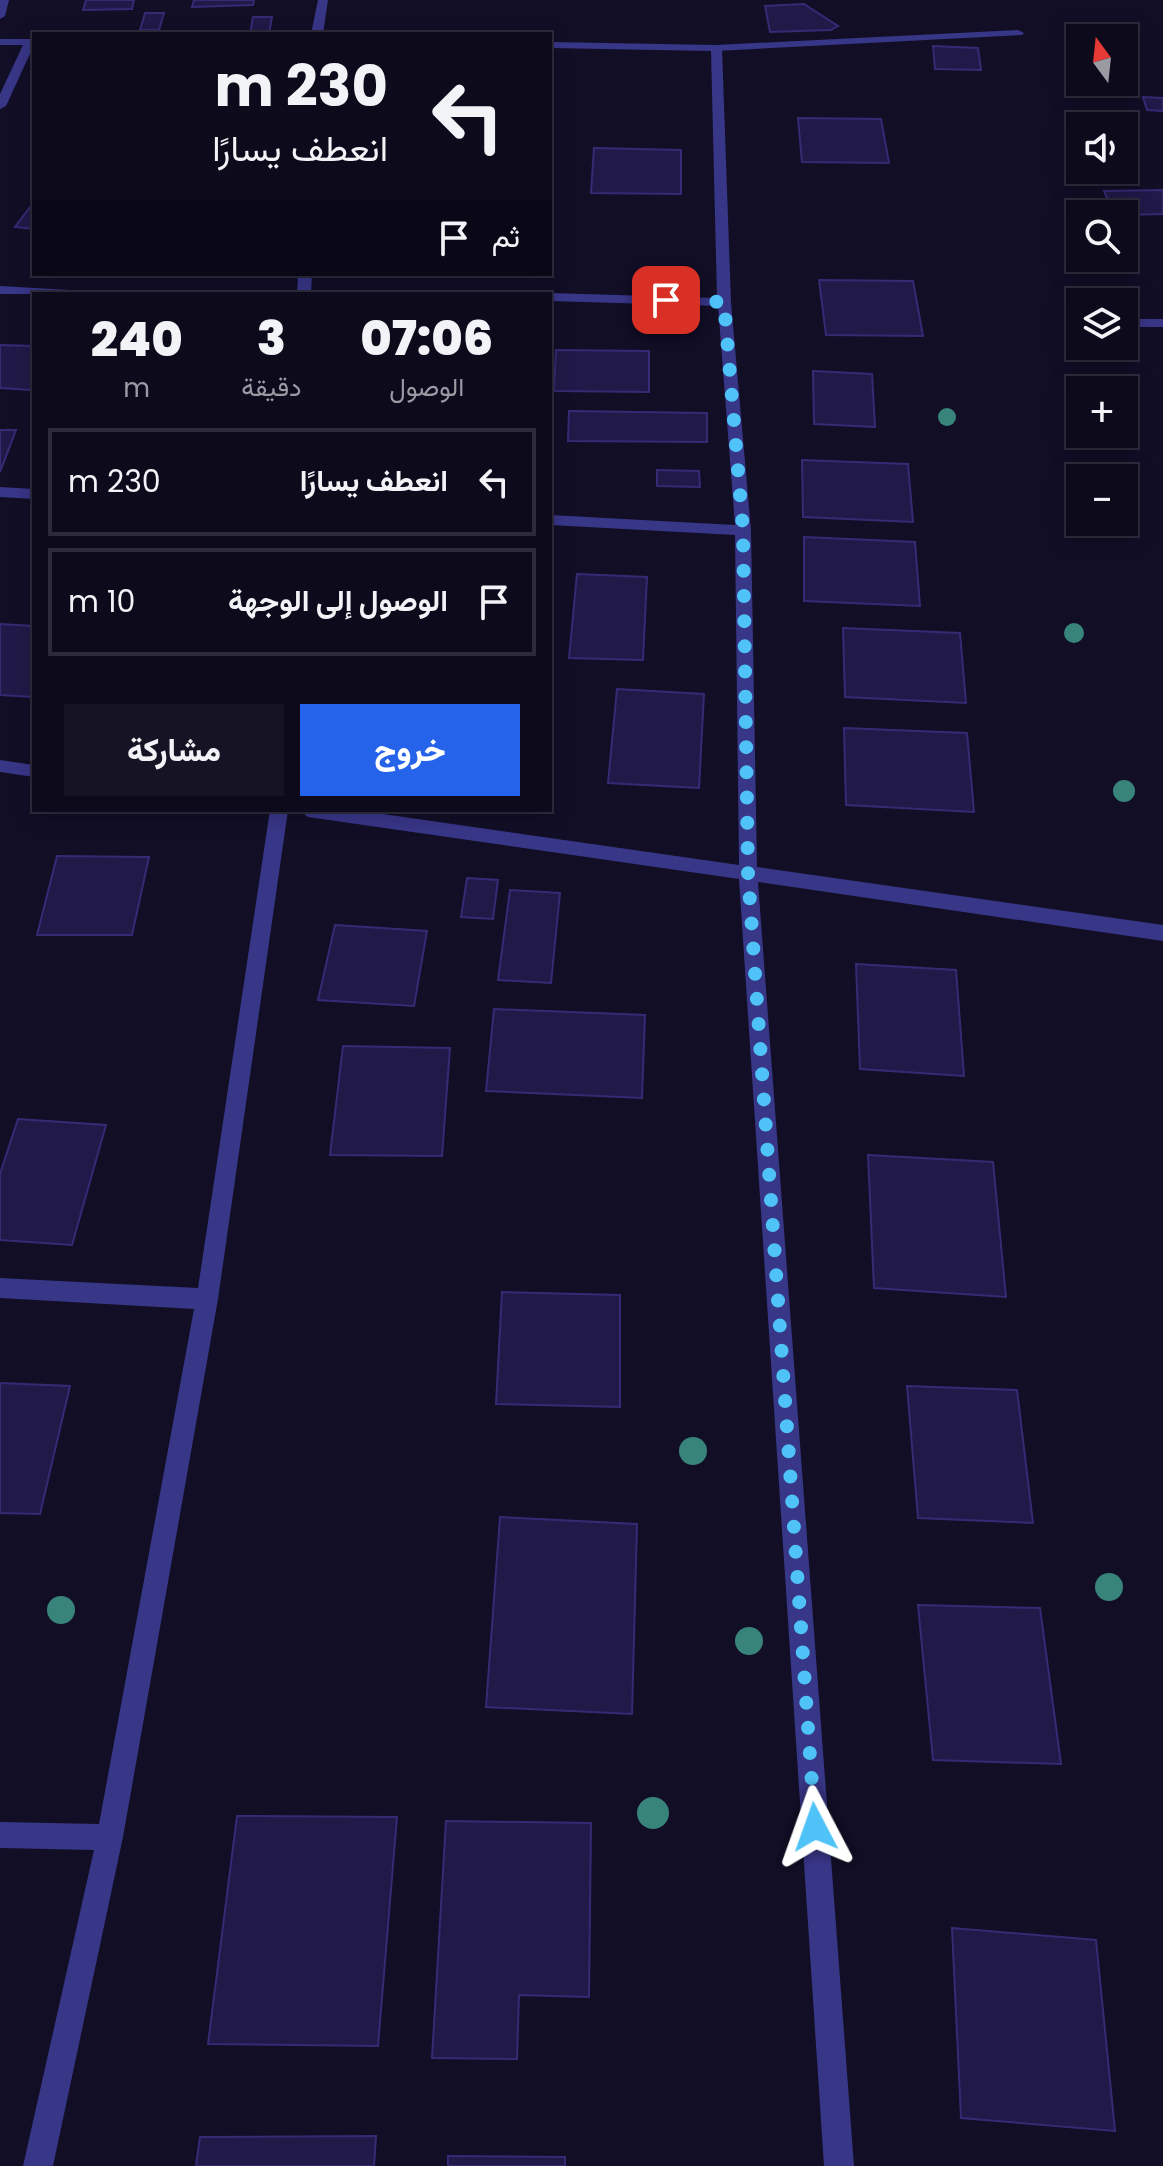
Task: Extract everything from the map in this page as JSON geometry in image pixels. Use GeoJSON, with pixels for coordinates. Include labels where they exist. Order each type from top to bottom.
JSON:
{"type":"FeatureCollection","features":[{"type":"Feature","properties":{"kind":"street"},"geometry":{"type":"LineString","coordinates":[[0,16],[4,0]]}},
{"type":"Feature","properties":{"kind":"street"},"geometry":{"type":"LineString","coordinates":[[317,32],[323,0]]}},
{"type":"Feature","properties":{"kind":"street"},"geometry":{"type":"LineString","coordinates":[[552,45],[716,48],[1018,33]]}},
{"type":"Feature","properties":{"kind":"street"},"geometry":{"type":"LineString","coordinates":[[0,42],[32,42],[0,106]]}},
{"type":"Feature","properties":{"kind":"street"},"geometry":{"type":"LineString","coordinates":[[716,48],[724,302],[743,530],[748,873],[839,2166]]}},
{"type":"Feature","properties":{"kind":"street"},"geometry":{"type":"LineString","coordinates":[[0,290],[35,292]]}},
{"type":"Feature","properties":{"kind":"street"},"geometry":{"type":"LineString","coordinates":[[552,297],[724,302]]}},
{"type":"Feature","properties":{"kind":"street"},"geometry":{"type":"LineString","coordinates":[[1138,323],[1163,323]]}},
{"type":"Feature","properties":{"kind":"street"},"geometry":{"type":"LineString","coordinates":[[0,492],[32,494]]}},
{"type":"Feature","properties":{"kind":"street"},"geometry":{"type":"LineString","coordinates":[[552,520],[743,530]]}},
{"type":"Feature","properties":{"kind":"street"},"geometry":{"type":"LineString","coordinates":[[0,766],[32,771]]}},
{"type":"Feature","properties":{"kind":"street"},"geometry":{"type":"LineString","coordinates":[[38,2166],[110,1837],[207,1299],[279,812]]}},
{"type":"Feature","properties":{"kind":"street"},"geometry":{"type":"LineString","coordinates":[[322,812],[1163,933]]}},
{"type":"Feature","properties":{"kind":"street"},"geometry":{"type":"LineString","coordinates":[[0,1288],[207,1299]]}},
{"type":"Feature","properties":{"kind":"street"},"geometry":{"type":"LineString","coordinates":[[0,1835],[110,1837]]}},
{"type":"Feature","properties":{"kind":"building"},"geometry":{"type":"Polygon","coordinates":[[[86,0],[134,0],[132,9],[83,10],[86,0]]]}},
{"type":"Feature","properties":{"kind":"building"},"geometry":{"type":"Polygon","coordinates":[[[194,0],[254,0],[253,5],[192,7],[194,0]]]}},
{"type":"Feature","properties":{"kind":"building"},"geometry":{"type":"Polygon","coordinates":[[[804,4],[838,26],[831,30],[770,32],[765,6],[804,4]]]}},
{"type":"Feature","properties":{"kind":"building"},"geometry":{"type":"Polygon","coordinates":[[[145,13],[164,13],[159,30],[140,30],[145,13]]]}},
{"type":"Feature","properties":{"kind":"building"},"geometry":{"type":"Polygon","coordinates":[[[253,17],[272,17],[269,32],[250,32],[253,17]]]}},
{"type":"Feature","properties":{"kind":"building"},"geometry":{"type":"Polygon","coordinates":[[[933,46],[978,48],[981,70],[935,69],[933,46]]]}},
{"type":"Feature","properties":{"kind":"building"},"geometry":{"type":"Polygon","coordinates":[[[1143,97],[1163,98],[1163,111],[1147,110],[1143,97]]]}},
{"type":"Feature","properties":{"kind":"building"},"geometry":{"type":"Polygon","coordinates":[[[798,118],[881,119],[889,163],[802,162],[798,118]]]}},
{"type":"Feature","properties":{"kind":"building"},"geometry":{"type":"Polygon","coordinates":[[[594,148],[681,150],[681,194],[591,193],[594,148]]]}},
{"type":"Feature","properties":{"kind":"building"},"geometry":{"type":"Polygon","coordinates":[[[1163,190],[1163,214],[1138,215],[1138,200],[1108,200],[1104,191],[1163,190]]]}},
{"type":"Feature","properties":{"kind":"building"},"geometry":{"type":"Polygon","coordinates":[[[32,205],[32,229],[15,227],[32,205]]]}},
{"type":"Feature","properties":{"kind":"building"},"geometry":{"type":"Polygon","coordinates":[[[819,280],[913,281],[923,336],[826,335],[819,280]]]}},
{"type":"Feature","properties":{"kind":"building"},"geometry":{"type":"Polygon","coordinates":[[[0,345],[32,346],[30,390],[0,388],[0,345]]]}},
{"type":"Feature","properties":{"kind":"building"},"geometry":{"type":"Polygon","coordinates":[[[556,350],[649,351],[649,392],[554,391],[556,350]]]}},
{"type":"Feature","properties":{"kind":"building"},"geometry":{"type":"Polygon","coordinates":[[[813,371],[872,374],[875,427],[814,424],[813,371]]]}},
{"type":"Feature","properties":{"kind":"building"},"geometry":{"type":"Polygon","coordinates":[[[569,411],[707,413],[707,442],[568,441],[569,411]]]}},
{"type":"Feature","properties":{"kind":"building"},"geometry":{"type":"Polygon","coordinates":[[[0,430],[16,430],[0,472],[0,430]]]}},
{"type":"Feature","properties":{"kind":"building"},"geometry":{"type":"Polygon","coordinates":[[[802,460],[908,464],[913,522],[803,517],[802,460]]]}},
{"type":"Feature","properties":{"kind":"building"},"geometry":{"type":"Polygon","coordinates":[[[657,470],[699,471],[700,487],[657,486],[657,470]]]}},
{"type":"Feature","properties":{"kind":"building"},"geometry":{"type":"Polygon","coordinates":[[[804,537],[915,542],[920,606],[804,601],[804,537]]]}},
{"type":"Feature","properties":{"kind":"building"},"geometry":{"type":"Polygon","coordinates":[[[577,574],[647,577],[643,660],[569,658],[577,574]]]}},
{"type":"Feature","properties":{"kind":"building"},"geometry":{"type":"Polygon","coordinates":[[[0,624],[32,626],[32,697],[0,695],[0,624]]]}},
{"type":"Feature","properties":{"kind":"building"},"geometry":{"type":"Polygon","coordinates":[[[843,628],[960,633],[966,703],[845,697],[843,628]]]}},
{"type":"Feature","properties":{"kind":"building"},"geometry":{"type":"Polygon","coordinates":[[[617,689],[704,694],[699,788],[608,783],[617,689]]]}},
{"type":"Feature","properties":{"kind":"building"},"geometry":{"type":"Polygon","coordinates":[[[844,728],[967,733],[974,812],[846,805],[844,728]]]}},
{"type":"Feature","properties":{"kind":"building"},"geometry":{"type":"Polygon","coordinates":[[[57,856],[149,857],[132,935],[37,935],[57,856]]]}},
{"type":"Feature","properties":{"kind":"building"},"geometry":{"type":"Polygon","coordinates":[[[467,878],[498,880],[493,919],[461,917],[467,878]]]}},
{"type":"Feature","properties":{"kind":"building"},"geometry":{"type":"Polygon","coordinates":[[[510,890],[560,893],[551,983],[498,980],[510,890]]]}},
{"type":"Feature","properties":{"kind":"building"},"geometry":{"type":"Polygon","coordinates":[[[335,925],[427,931],[414,1006],[318,1000],[335,925]]]}},
{"type":"Feature","properties":{"kind":"building"},"geometry":{"type":"Polygon","coordinates":[[[856,964],[956,970],[964,1076],[860,1069],[856,964]]]}},
{"type":"Feature","properties":{"kind":"building"},"geometry":{"type":"Polygon","coordinates":[[[494,1009],[645,1015],[642,1098],[486,1091],[494,1009]]]}},
{"type":"Feature","properties":{"kind":"building"},"geometry":{"type":"Polygon","coordinates":[[[343,1046],[450,1048],[442,1156],[330,1155],[343,1046]]]}},
{"type":"Feature","properties":{"kind":"building"},"geometry":{"type":"Polygon","coordinates":[[[18,1119],[106,1125],[72,1245],[0,1240],[0,1174],[18,1119]]]}},
{"type":"Feature","properties":{"kind":"building"},"geometry":{"type":"Polygon","coordinates":[[[868,1155],[993,1162],[1006,1297],[874,1288],[868,1155]]]}},
{"type":"Feature","properties":{"kind":"building"},"geometry":{"type":"Polygon","coordinates":[[[502,1292],[620,1295],[620,1407],[496,1404],[502,1292]]]}},
{"type":"Feature","properties":{"kind":"building"},"geometry":{"type":"Polygon","coordinates":[[[0,1383],[70,1386],[40,1514],[0,1513],[0,1383]]]}},
{"type":"Feature","properties":{"kind":"building"},"geometry":{"type":"Polygon","coordinates":[[[907,1386],[1017,1390],[1033,1523],[918,1518],[907,1386]]]}},
{"type":"Feature","properties":{"kind":"building"},"geometry":{"type":"Polygon","coordinates":[[[500,1517],[637,1524],[632,1714],[486,1707],[500,1517]]]}},
{"type":"Feature","properties":{"kind":"building"},"geometry":{"type":"Polygon","coordinates":[[[918,1605],[1040,1608],[1061,1764],[933,1760],[918,1605]]]}},
{"type":"Feature","properties":{"kind":"building"},"geometry":{"type":"Polygon","coordinates":[[[237,1816],[397,1817],[378,2046],[208,2044],[237,1816]]]}},
{"type":"Feature","properties":{"kind":"building"},"geometry":{"type":"Polygon","coordinates":[[[446,1821],[591,1823],[589,1997],[519,1995],[517,2059],[432,2058],[446,1821]]]}},
{"type":"Feature","properties":{"kind":"building"},"geometry":{"type":"Polygon","coordinates":[[[952,1928],[1096,1940],[1115,2131],[961,2118],[952,1928]]]}},
{"type":"Feature","properties":{"kind":"building"},"geometry":{"type":"Polygon","coordinates":[[[376,2136],[374,2166],[196,2166],[200,2137],[376,2136]]]}},
{"type":"Feature","properties":{"kind":"building"},"geometry":{"type":"Polygon","coordinates":[[[448,2156],[565,2157],[565,2166],[448,2166],[448,2156]]]}},
{"type":"Feature","properties":{"kind":"route"},"geometry":{"type":"LineString","coordinates":[[666,300],[724,302],[743,530],[748,873],[815,1827]]}}]}
